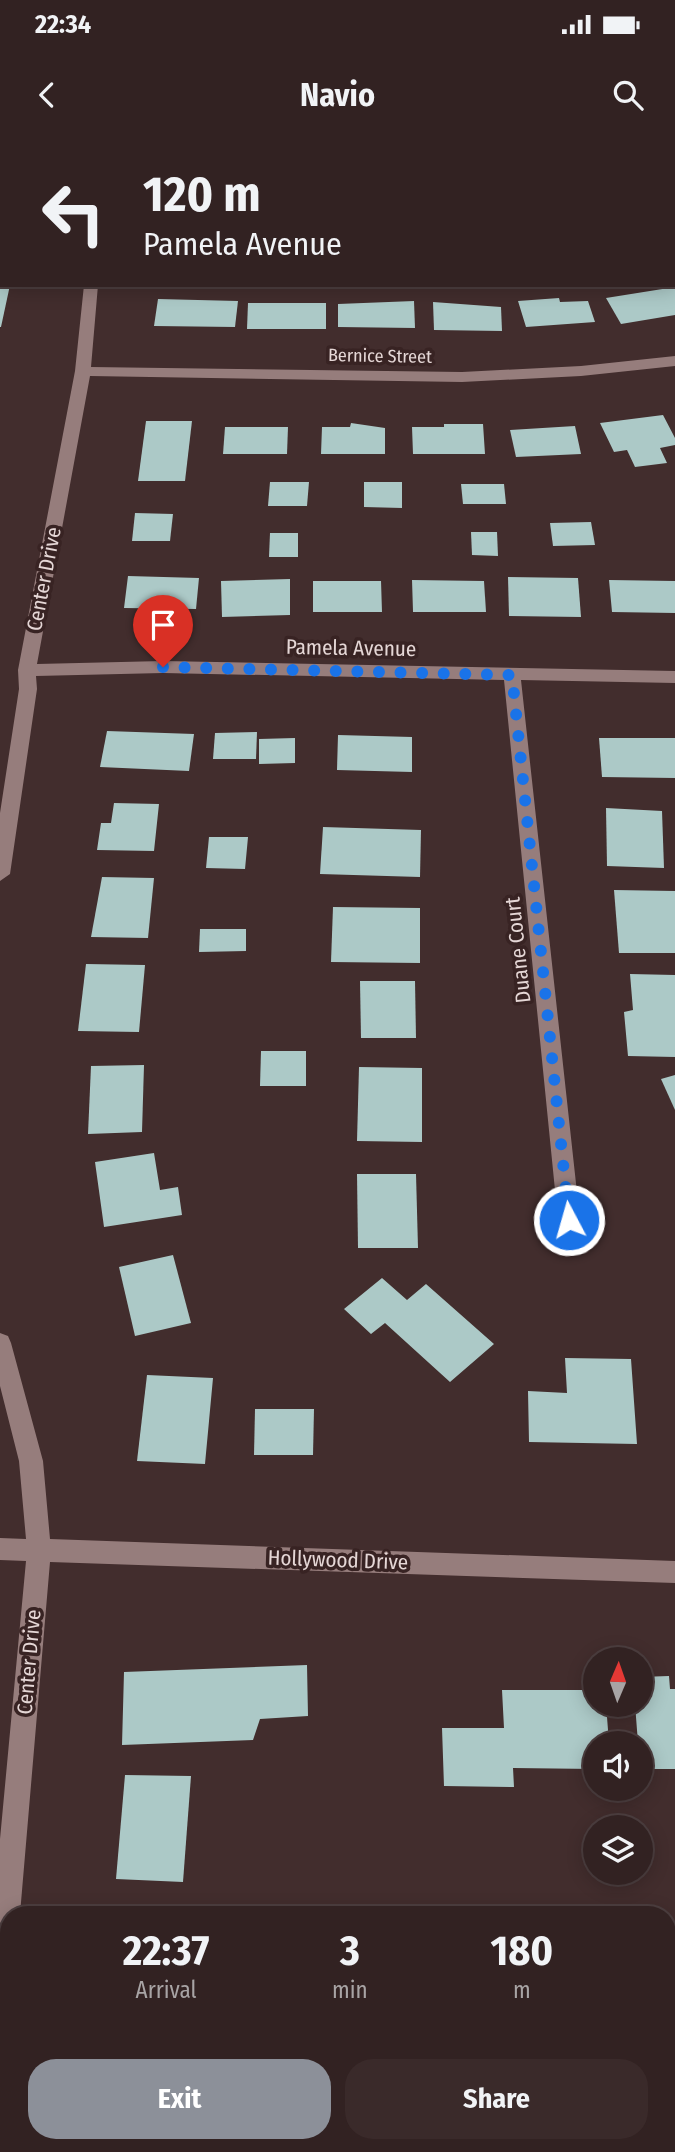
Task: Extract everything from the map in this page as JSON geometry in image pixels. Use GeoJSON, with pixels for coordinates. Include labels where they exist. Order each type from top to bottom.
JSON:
{"type":"FeatureCollection","features":[{"type":"Feature","properties":{"kind":"street","name":"Center Drive"},"geometry":{"type":"LineString","coordinates":[[0,874],[28,689],[27,670],[83,371],[91,287]]}},
{"type":"Feature","properties":{"kind":"street","name":"Bernice Street"},"geometry":{"type":"LineString","coordinates":[[83,371],[462,377],[581,371],[675,361]]}},
{"type":"Feature","properties":{"kind":"street","name":"Pamela Avenue"},"geometry":{"type":"LineString","coordinates":[[27,670],[163,667],[675,677]]}},
{"type":"Feature","properties":{"kind":"street","name":"Duane Court"},"geometry":{"type":"LineString","coordinates":[[512,675],[569,1220]]}},
{"type":"Feature","properties":{"kind":"street","name":"Center Drive"},"geometry":{"type":"LineString","coordinates":[[0,1343],[31,1461],[39,1549],[7,1906]]}},
{"type":"Feature","properties":{"kind":"street","name":"Hollywood Drive"},"geometry":{"type":"LineString","coordinates":[[0,1549],[675,1572]]}},
{"type":"Feature","properties":{"kind":"building"},"geometry":{"type":"Polygon","coordinates":[[[0,287],[10,287],[1,327],[0,287]]]}},
{"type":"Feature","properties":{"kind":"building"},"geometry":{"type":"Polygon","coordinates":[[[675,287],[675,315],[621,324],[606,298],[675,287]]]}},
{"type":"Feature","properties":{"kind":"building"},"geometry":{"type":"Polygon","coordinates":[[[559,298],[560,302],[588,301],[595,322],[526,327],[518,301],[559,298]]]}},
{"type":"Feature","properties":{"kind":"building"},"geometry":{"type":"Polygon","coordinates":[[[158,299],[238,301],[235,327],[154,326],[158,299]]]}},
{"type":"Feature","properties":{"kind":"building"},"geometry":{"type":"Polygon","coordinates":[[[414,301],[415,328],[338,327],[338,304],[414,301]]]}},
{"type":"Feature","properties":{"kind":"building"},"geometry":{"type":"Polygon","coordinates":[[[433,302],[501,307],[502,331],[434,330],[433,302]]]}},
{"type":"Feature","properties":{"kind":"building"},"geometry":{"type":"Polygon","coordinates":[[[248,303],[326,303],[326,329],[247,329],[248,303]]]}},
{"type":"Feature","properties":{"kind":"building"},"geometry":{"type":"Polygon","coordinates":[[[663,415],[675,438],[675,445],[660,448],[667,463],[635,467],[627,450],[614,452],[600,423],[663,415]]]}},
{"type":"Feature","properties":{"kind":"building"},"geometry":{"type":"Polygon","coordinates":[[[146,421],[192,421],[185,481],[138,481],[146,421]]]}},
{"type":"Feature","properties":{"kind":"building"},"geometry":{"type":"Polygon","coordinates":[[[351,423],[385,428],[385,454],[321,454],[322,427],[350,427],[351,423]]]}},
{"type":"Feature","properties":{"kind":"building"},"geometry":{"type":"Polygon","coordinates":[[[444,424],[483,424],[485,454],[413,454],[412,427],[444,427],[444,424]]]}},
{"type":"Feature","properties":{"kind":"building"},"geometry":{"type":"Polygon","coordinates":[[[575,426],[581,454],[516,457],[510,430],[575,426]]]}},
{"type":"Feature","properties":{"kind":"building"},"geometry":{"type":"Polygon","coordinates":[[[225,427],[288,427],[287,454],[223,454],[225,427]]]}},
{"type":"Feature","properties":{"kind":"building"},"geometry":{"type":"Polygon","coordinates":[[[270,482],[309,482],[307,506],[268,506],[270,482]]]}},
{"type":"Feature","properties":{"kind":"building"},"geometry":{"type":"Polygon","coordinates":[[[364,482],[402,482],[402,508],[364,507],[364,482]]]}},
{"type":"Feature","properties":{"kind":"building"},"geometry":{"type":"Polygon","coordinates":[[[461,484],[504,484],[506,504],[463,504],[461,484]]]}},
{"type":"Feature","properties":{"kind":"building"},"geometry":{"type":"Polygon","coordinates":[[[135,513],[173,514],[170,541],[132,541],[135,513]]]}},
{"type":"Feature","properties":{"kind":"building"},"geometry":{"type":"Polygon","coordinates":[[[591,522],[595,545],[553,546],[550,523],[591,522]]]}},
{"type":"Feature","properties":{"kind":"building"},"geometry":{"type":"Polygon","coordinates":[[[471,532],[497,532],[498,556],[472,555],[471,532]]]}},
{"type":"Feature","properties":{"kind":"building"},"geometry":{"type":"Polygon","coordinates":[[[270,533],[298,533],[298,557],[269,557],[270,533]]]}},
{"type":"Feature","properties":{"kind":"building"},"geometry":{"type":"Polygon","coordinates":[[[128,576],[199,578],[196,609],[124,608],[128,576]]]}},
{"type":"Feature","properties":{"kind":"building"},"geometry":{"type":"Polygon","coordinates":[[[508,577],[578,578],[581,617],[509,616],[508,577]]]}},
{"type":"Feature","properties":{"kind":"building"},"geometry":{"type":"Polygon","coordinates":[[[290,579],[290,615],[222,617],[221,581],[290,579]]]}},
{"type":"Feature","properties":{"kind":"building"},"geometry":{"type":"Polygon","coordinates":[[[412,580],[484,581],[486,612],[413,612],[412,580]]]}},
{"type":"Feature","properties":{"kind":"building"},"geometry":{"type":"Polygon","coordinates":[[[609,580],[675,581],[675,613],[612,612],[609,580]]]}},
{"type":"Feature","properties":{"kind":"building"},"geometry":{"type":"Polygon","coordinates":[[[313,581],[381,581],[382,612],[313,612],[313,581]]]}},
{"type":"Feature","properties":{"kind":"building"},"geometry":{"type":"Polygon","coordinates":[[[107,731],[194,734],[189,771],[100,767],[107,731]]]}},
{"type":"Feature","properties":{"kind":"building"},"geometry":{"type":"Polygon","coordinates":[[[257,732],[256,759],[213,759],[215,733],[257,732]]]}},
{"type":"Feature","properties":{"kind":"building"},"geometry":{"type":"Polygon","coordinates":[[[338,735],[412,737],[412,772],[337,770],[338,735]]]}},
{"type":"Feature","properties":{"kind":"building"},"geometry":{"type":"Polygon","coordinates":[[[295,738],[295,763],[259,764],[259,739],[295,738]]]}},
{"type":"Feature","properties":{"kind":"building"},"geometry":{"type":"Polygon","coordinates":[[[599,738],[675,738],[675,778],[602,777],[599,738]]]}},
{"type":"Feature","properties":{"kind":"building"},"geometry":{"type":"Polygon","coordinates":[[[114,803],[159,804],[154,851],[97,850],[101,823],[111,823],[114,803]]]}},
{"type":"Feature","properties":{"kind":"building"},"geometry":{"type":"Polygon","coordinates":[[[606,808],[662,811],[664,868],[607,866],[606,808]]]}},
{"type":"Feature","properties":{"kind":"building"},"geometry":{"type":"Polygon","coordinates":[[[323,827],[421,830],[420,877],[320,874],[323,827]]]}},
{"type":"Feature","properties":{"kind":"building"},"geometry":{"type":"Polygon","coordinates":[[[209,837],[248,837],[245,869],[206,868],[209,837]]]}},
{"type":"Feature","properties":{"kind":"building"},"geometry":{"type":"Polygon","coordinates":[[[102,877],[154,878],[148,938],[91,937],[102,877]]]}},
{"type":"Feature","properties":{"kind":"building"},"geometry":{"type":"Polygon","coordinates":[[[614,890],[675,891],[675,953],[619,953],[614,890]]]}},
{"type":"Feature","properties":{"kind":"building"},"geometry":{"type":"Polygon","coordinates":[[[333,907],[420,908],[420,963],[331,962],[333,907]]]}},
{"type":"Feature","properties":{"kind":"building"},"geometry":{"type":"Polygon","coordinates":[[[200,929],[246,929],[246,951],[199,952],[200,929]]]}},
{"type":"Feature","properties":{"kind":"building"},"geometry":{"type":"Polygon","coordinates":[[[86,964],[145,965],[139,1032],[78,1031],[86,964]]]}},
{"type":"Feature","properties":{"kind":"building"},"geometry":{"type":"Polygon","coordinates":[[[630,974],[675,975],[675,1057],[628,1056],[624,1012],[633,1010],[630,974]]]}},
{"type":"Feature","properties":{"kind":"building"},"geometry":{"type":"Polygon","coordinates":[[[360,981],[415,981],[416,1038],[361,1038],[360,981]]]}},
{"type":"Feature","properties":{"kind":"building"},"geometry":{"type":"Polygon","coordinates":[[[261,1051],[306,1051],[306,1086],[260,1086],[261,1051]]]}},
{"type":"Feature","properties":{"kind":"building"},"geometry":{"type":"Polygon","coordinates":[[[144,1065],[142,1132],[88,1134],[91,1066],[144,1065]]]}},
{"type":"Feature","properties":{"kind":"building"},"geometry":{"type":"Polygon","coordinates":[[[359,1067],[422,1068],[422,1142],[357,1141],[359,1067]]]}},
{"type":"Feature","properties":{"kind":"building"},"geometry":{"type":"Polygon","coordinates":[[[675,1075],[675,1110],[661,1079],[675,1075]]]}},
{"type":"Feature","properties":{"kind":"building"},"geometry":{"type":"Polygon","coordinates":[[[154,1153],[160,1190],[178,1187],[182,1215],[104,1227],[95,1162],[154,1153]]]}},
{"type":"Feature","properties":{"kind":"building"},"geometry":{"type":"Polygon","coordinates":[[[357,1174],[416,1174],[418,1248],[358,1248],[357,1174]]]}},
{"type":"Feature","properties":{"kind":"building"},"geometry":{"type":"Polygon","coordinates":[[[173,1255],[191,1323],[135,1336],[119,1267],[173,1255]]]}},
{"type":"Feature","properties":{"kind":"building"},"geometry":{"type":"Polygon","coordinates":[[[382,1278],[407,1300],[426,1284],[494,1344],[450,1382],[385,1323],[371,1334],[344,1309],[382,1278]]]}},
{"type":"Feature","properties":{"kind":"building"},"geometry":{"type":"Polygon","coordinates":[[[565,1358],[631,1359],[637,1444],[529,1442],[528,1391],[567,1393],[565,1358]]]}},
{"type":"Feature","properties":{"kind":"building"},"geometry":{"type":"Polygon","coordinates":[[[147,1375],[213,1378],[205,1464],[137,1461],[147,1375]]]}},
{"type":"Feature","properties":{"kind":"building"},"geometry":{"type":"Polygon","coordinates":[[[255,1409],[314,1409],[313,1455],[254,1455],[255,1409]]]}},
{"type":"Feature","properties":{"kind":"building"},"geometry":{"type":"Polygon","coordinates":[[[307,1665],[308,1716],[260,1719],[253,1740],[122,1745],[124,1672],[307,1665]]]}},
{"type":"Feature","properties":{"kind":"building"},"geometry":{"type":"Polygon","coordinates":[[[669,1676],[670,1689],[675,1689],[675,1769],[653,1769],[653,1731],[637,1731],[636,1717],[653,1717],[653,1677],[669,1676]]]}},
{"type":"Feature","properties":{"kind":"building"},"geometry":{"type":"Polygon","coordinates":[[[502,1690],[583,1690],[583,1717],[607,1717],[608,1731],[583,1731],[583,1769],[513,1768],[514,1787],[444,1786],[442,1728],[504,1728],[502,1690]]]}},
{"type":"Feature","properties":{"kind":"building"},"geometry":{"type":"Polygon","coordinates":[[[125,1775],[191,1776],[183,1882],[116,1879],[125,1775]]]}},
{"type":"Feature","properties":{"kind":"route"},"geometry":{"type":"LineString","coordinates":[[163,667],[512,675],[569,1220]]}}]}
